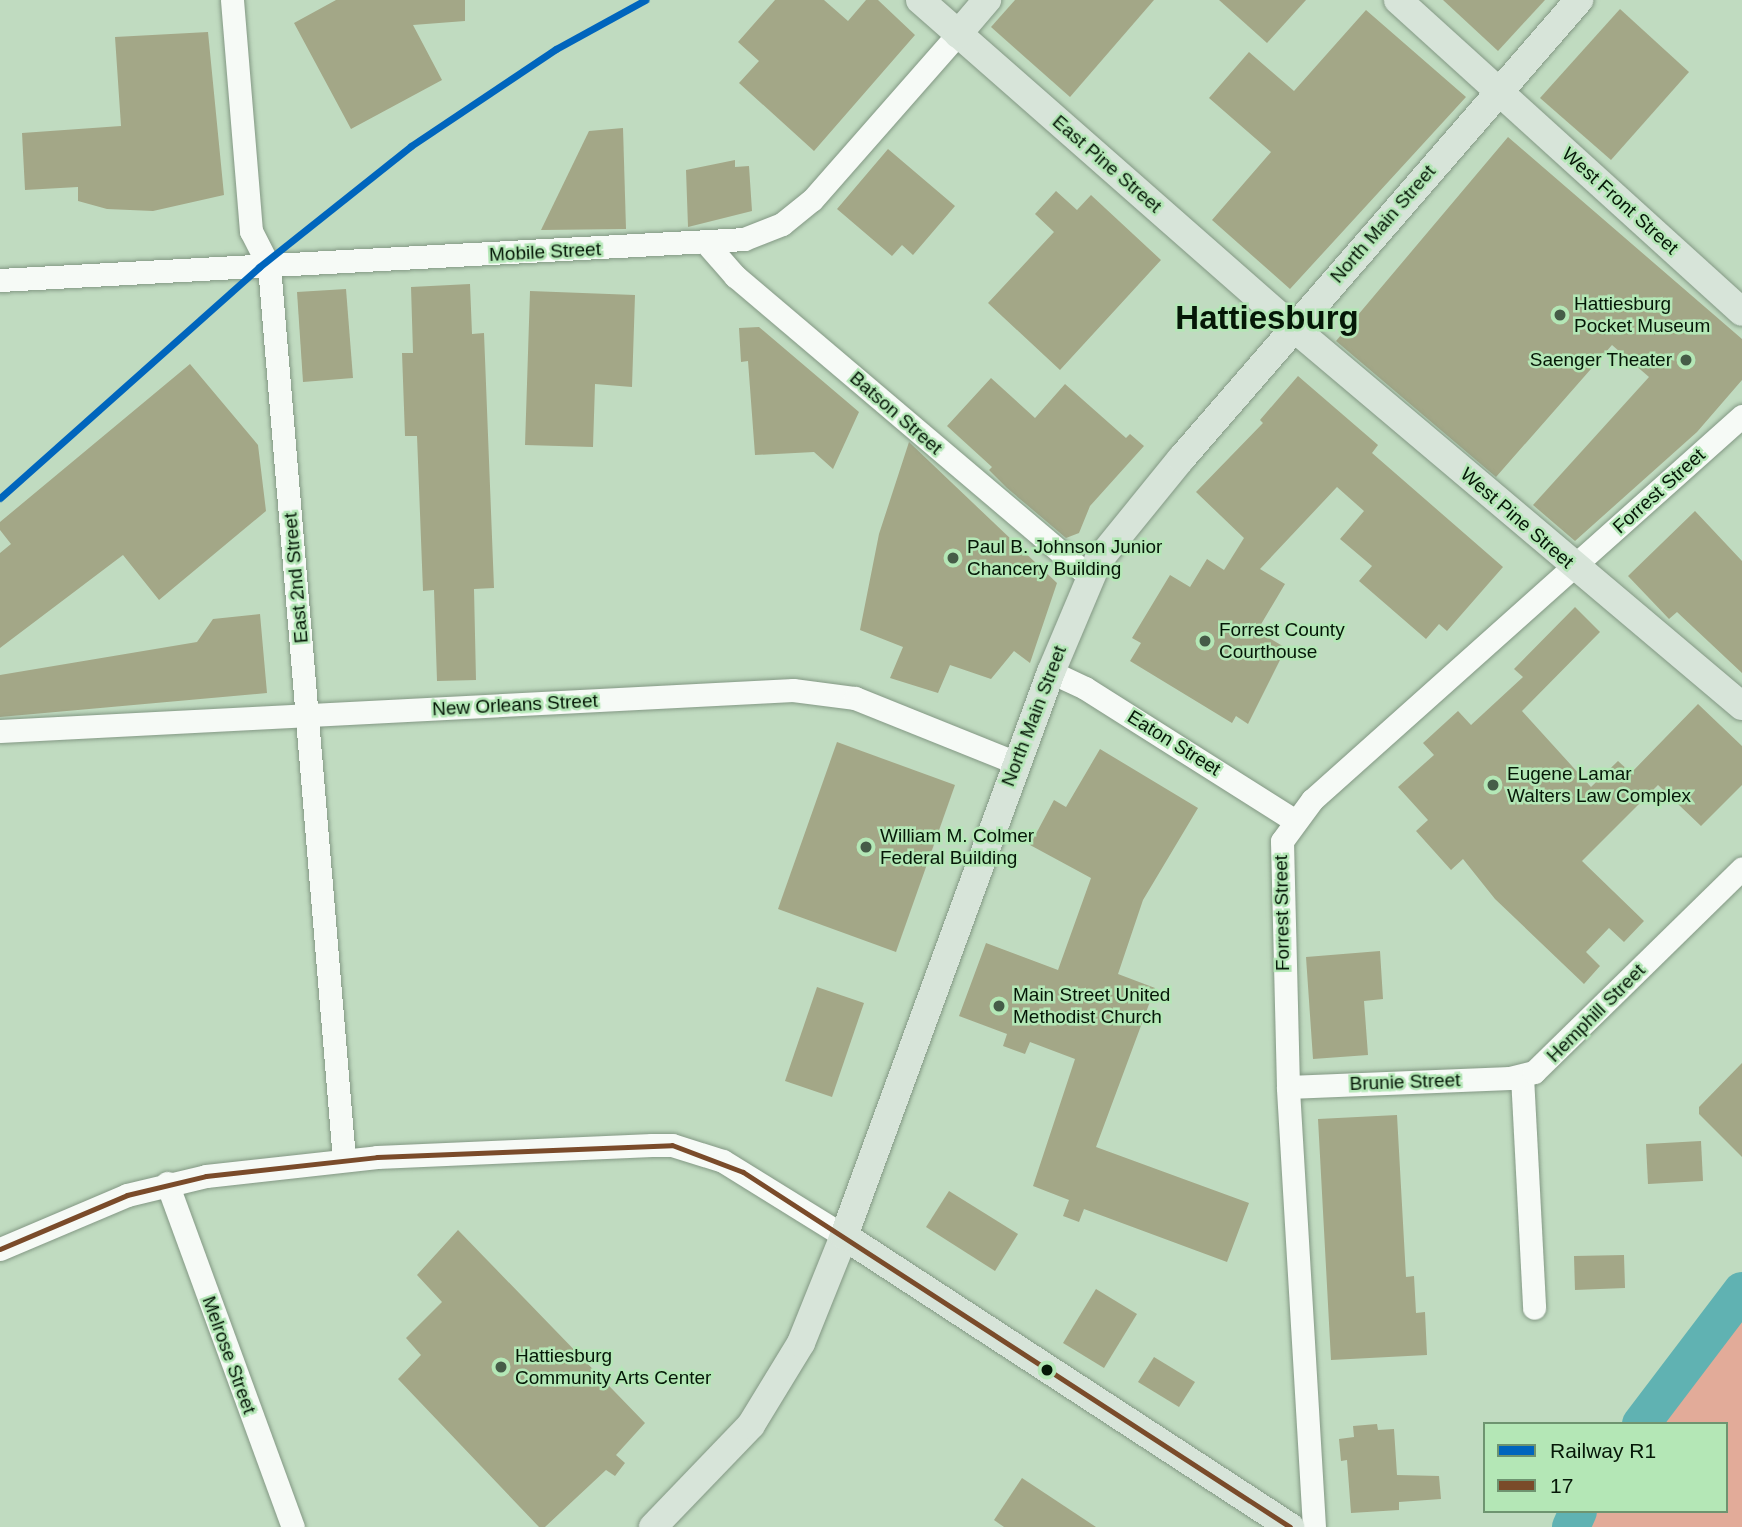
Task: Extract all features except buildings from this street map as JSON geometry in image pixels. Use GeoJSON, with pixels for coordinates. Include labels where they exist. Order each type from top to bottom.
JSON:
{"type":"FeatureCollection","features":[{"type":"Feature","properties":{"kind":"main road","name":"East Pine Street"},"geometry":{"type":"LineString","coordinates":[[920,0],[1294,328]]}},
{"type":"Feature","properties":{"kind":"main road","name":"Mobile Street"},"geometry":{"type":"LineString","coordinates":[[958,34],[987,0]]}},
{"type":"Feature","properties":{"kind":"main road","name":"West Front Street"},"geometry":{"type":"LineString","coordinates":[[1398,0],[1742,312]]}},
{"type":"Feature","properties":{"kind":"main road","name":"North Main Street"},"geometry":{"type":"LineString","coordinates":[[653,1527],[762,1411],[801,1343],[844,1236],[1017,763],[1089,576],[1133,516],[1498,90],[1579,0]]}},
{"type":"Feature","properties":{"kind":"main road","name":"West Pine Street"},"geometry":{"type":"LineString","coordinates":[[1294,328],[1742,706]]}},
{"type":"Feature","properties":{"kind":"main road"},"geometry":{"type":"LineString","coordinates":[[844,1236],[1290,1527]]}},
{"type":"Feature","properties":{"kind":"street","name":"East 2nd Street"},"geometry":{"type":"LineString","coordinates":[[232,0],[251,231],[269,266],[344,1160]]}},
{"type":"Feature","properties":{"kind":"street","name":"Mobile Street"},"geometry":{"type":"LineString","coordinates":[[0,280],[706,244],[765,233],[797,214],[958,34]]}},
{"type":"Feature","properties":{"kind":"street","name":"Batson Street"},"geometry":{"type":"LineString","coordinates":[[706,244],[735,276],[1089,576]]}},
{"type":"Feature","properties":{"kind":"street","name":"Forrest Street"},"geometry":{"type":"LineString","coordinates":[[1314,1527],[1289,1087],[1280,849],[1294,820],[1742,416]]}},
{"type":"Feature","properties":{"kind":"street","name":"Eaton Street"},"geometry":{"type":"LineString","coordinates":[[1051,672],[1097,695],[1294,820]]}},
{"type":"Feature","properties":{"kind":"street","name":"New Orleans Street"},"geometry":{"type":"LineString","coordinates":[[0,731],[815,691],[855,698],[1017,763]]}},
{"type":"Feature","properties":{"kind":"street","name":"Hemphill Street"},"geometry":{"type":"LineString","coordinates":[[1521,1076],[1547,1062],[1742,868]]}},
{"type":"Feature","properties":{"kind":"street"},"geometry":{"type":"LineString","coordinates":[[1521,1076],[1534,1308]]}},
{"type":"Feature","properties":{"kind":"street","name":"Brunie Street"},"geometry":{"type":"LineString","coordinates":[[1289,1087],[1521,1076]]}},
{"type":"Feature","properties":{"kind":"street"},"geometry":{"type":"LineString","coordinates":[[0,1249],[88,1210],[167,1183],[344,1160],[671,1145],[743,1172],[844,1236]]}},
{"type":"Feature","properties":{"kind":"street","name":"Melrose Street"},"geometry":{"type":"LineString","coordinates":[[167,1183],[293,1527]]}},
{"type":"Feature","properties":{"kind":"shaded area"},"geometry":{"type":"Polygon","coordinates":[[[1742,1291],[1742,1527],[1571,1527],[1577,1513],[1728,1513],[1728,1422],[1643,1422],[1742,1291]]]}},
{"type":"Feature","properties":{"kind":"waterway"},"geometry":{"type":"LineString","coordinates":[[1643,1422],[1742,1291]]}},
{"type":"Feature","properties":{"kind":"waterway"},"geometry":{"type":"LineString","coordinates":[[1571,1527],[1577,1513]]}},
{"type":"Feature","properties":{"kind":"rail line","name":"R1"},"geometry":{"type":"LineString","coordinates":[[0,498],[259,267],[411,146],[556,49],[645,0]]}},
{"type":"Feature","properties":{"kind":"transit line","name":"17"},"geometry":{"type":"LineString","coordinates":[[0,1249],[127,1195],[206,1176],[377,1157],[672,1145],[743,1172],[1290,1527]]}},
{"type":"Feature","properties":{"kind":"place","name":"Hattiesburg Pocket Museum"},"geometry":{"type":"Point","coordinates":[1560,315]}},
{"type":"Feature","properties":{"kind":"place","name":"Saenger Theater"},"geometry":{"type":"Point","coordinates":[1686,360]}},
{"type":"Feature","properties":{"kind":"place","name":"Paul B. Johnson Junior Chancery Building"},"geometry":{"type":"Point","coordinates":[953,558]}},
{"type":"Feature","properties":{"kind":"place","name":"Forrest County Courthouse"},"geometry":{"type":"Point","coordinates":[1205,641]}},
{"type":"Feature","properties":{"kind":"place","name":"Eugene Lamar Walters Law Complex"},"geometry":{"type":"Point","coordinates":[1493,785]}},
{"type":"Feature","properties":{"kind":"place","name":"William M. Colmer Federal Building"},"geometry":{"type":"Point","coordinates":[866,847]}},
{"type":"Feature","properties":{"kind":"place","name":"Main Street United Methodist Church"},"geometry":{"type":"Point","coordinates":[999,1006]}},
{"type":"Feature","properties":{"kind":"place","name":"Hattiesburg Community Arts Center"},"geometry":{"type":"Point","coordinates":[501,1367]}},
{"type":"Feature","properties":{"kind":"district","name":"Hattiesburg"},"geometry":{"type":"Point","coordinates":[1267,318]}}]}
